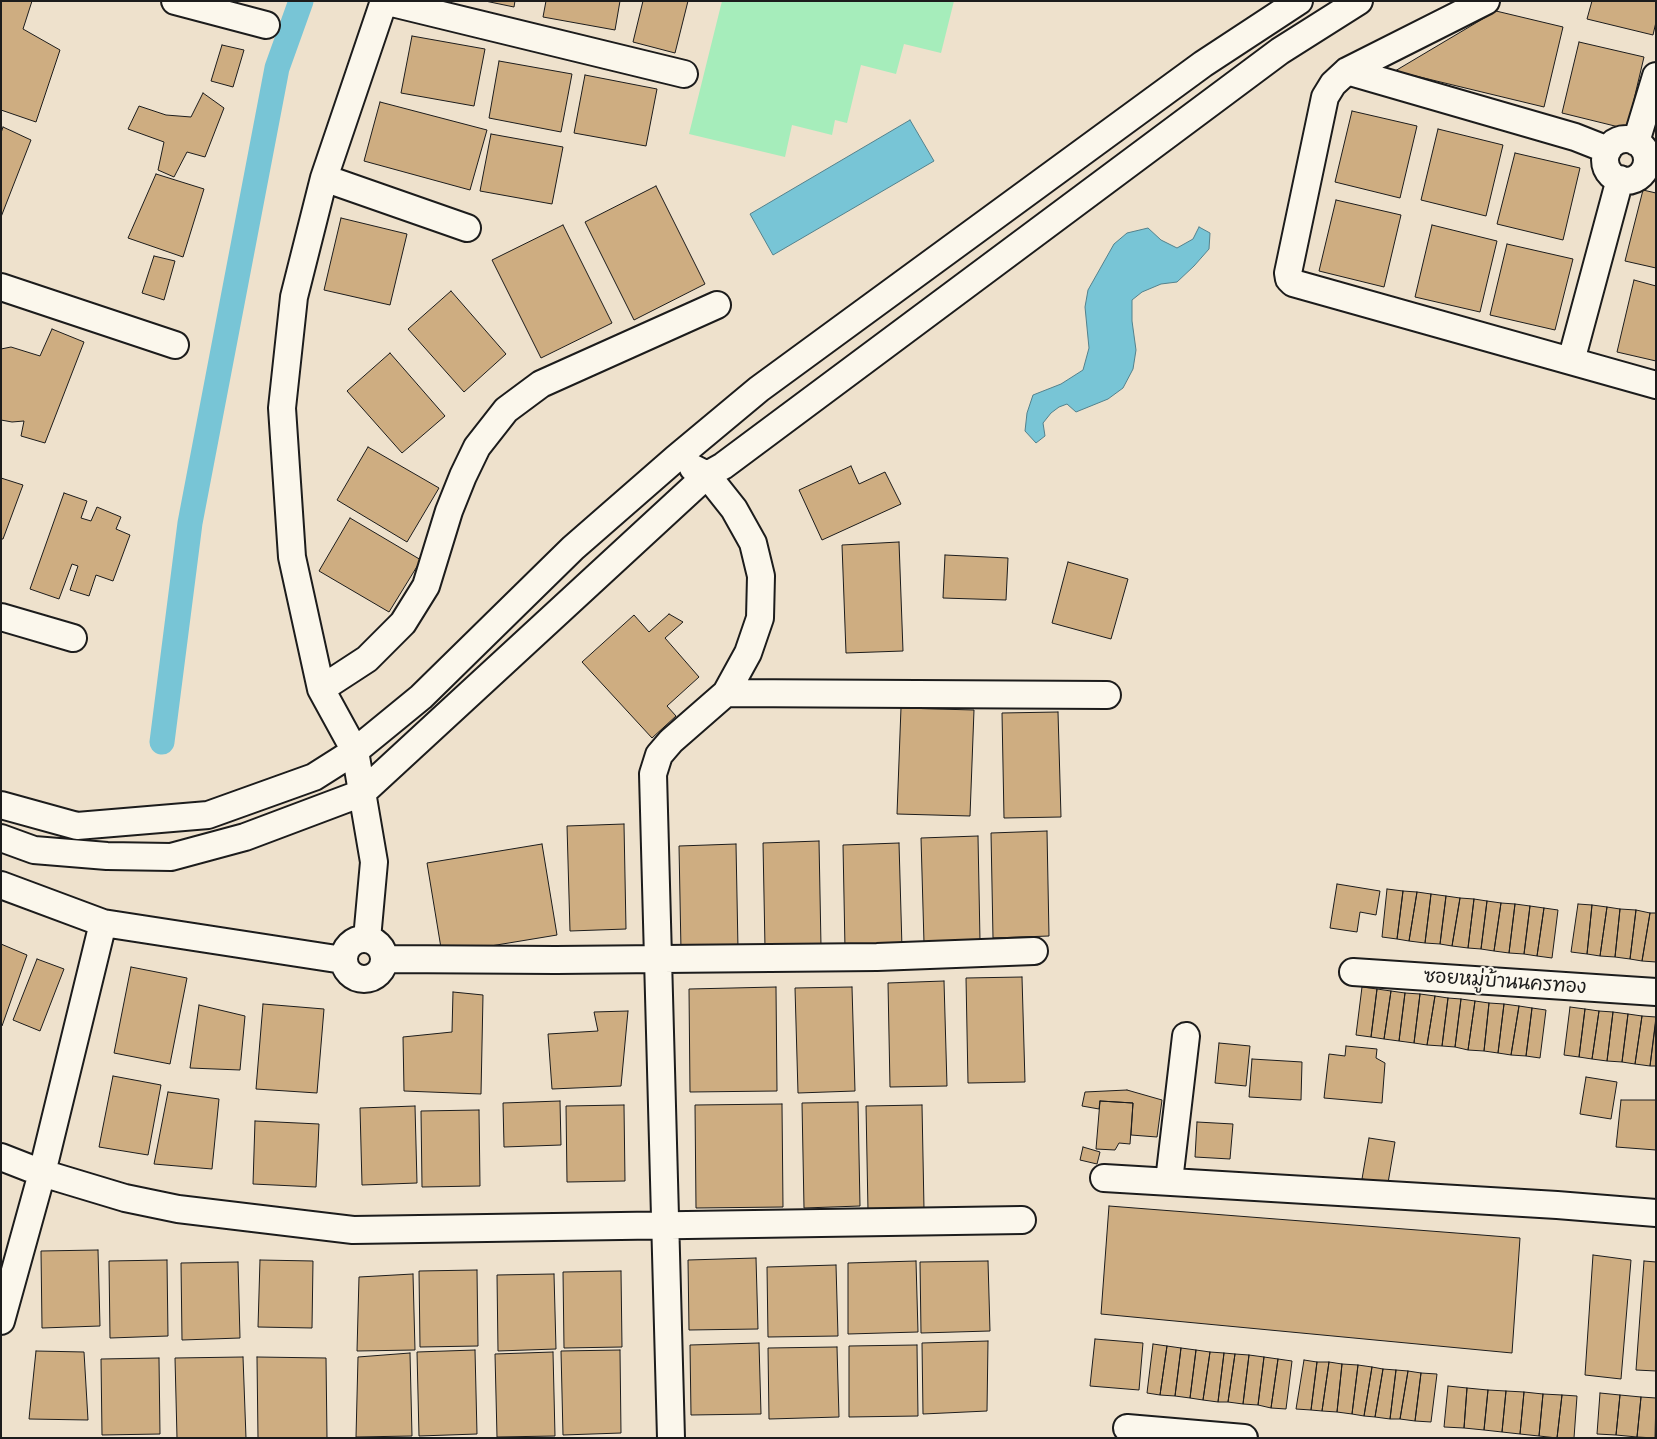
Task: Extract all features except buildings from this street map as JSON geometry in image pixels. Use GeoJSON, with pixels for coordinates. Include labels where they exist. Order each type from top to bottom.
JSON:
{"type":"FeatureCollection","features":[{"type":"Feature","properties":{"kind":"street"},"geometry":{"type":"LineString","coordinates":[[175,1],[266,25]]}},
{"type":"Feature","properties":{"kind":"street"},"geometry":{"type":"LineString","coordinates":[[367,939],[374,862],[355,751],[321,689],[292,557],[282,408],[294,297],[324,178],[384,1],[684,74]]}},
{"type":"Feature","properties":{"kind":"street"},"geometry":{"type":"LineString","coordinates":[[1,805],[77,826],[208,815],[314,778],[355,751],[422,697],[573,548],[674,459],[759,389],[1203,64],[1299,1]]}},
{"type":"Feature","properties":{"kind":"street"},"geometry":{"type":"LineString","coordinates":[[1,838],[34,850],[108,856],[171,857],[245,836],[362,793],[707,476],[738,455],[1280,51],[1359,1]]}},
{"type":"Feature","properties":{"kind":"street"},"geometry":{"type":"LineString","coordinates":[[1486,1],[1346,71],[1333,84],[1325,97],[1288,273],[1289,279],[1293,283],[1656,385]]}},
{"type":"Feature","properties":{"kind":"street"},"geometry":{"type":"LineString","coordinates":[[1346,71],[1575,137],[1608,150]]}},
{"type":"Feature","properties":{"kind":"street"},"geometry":{"type":"LineString","coordinates":[[1646,155],[1624,139],[1617,141],[1608,150],[1605,162],[1614,177],[1620,180],[1632,180],[1638,177],[1645,167],[1656,76]]}},
{"type":"Feature","properties":{"kind":"street"},"geometry":{"type":"LineString","coordinates":[[324,178],[467,228]]}},
{"type":"Feature","properties":{"kind":"street"},"geometry":{"type":"LineString","coordinates":[[1571,361],[1620,180]]}},
{"type":"Feature","properties":{"kind":"street"},"geometry":{"type":"LineString","coordinates":[[1,287],[175,345]]}},
{"type":"Feature","properties":{"kind":"street"},"geometry":{"type":"LineString","coordinates":[[321,689],[367,659],[404,623],[426,586],[462,476],[477,447],[506,410],[541,384],[717,305]]}},
{"type":"Feature","properties":{"kind":"street"},"geometry":{"type":"LineString","coordinates":[[671,1438],[653,774],[660,756],[671,742],[726,693],[748,652],[760,618],[761,576],[753,543],[734,509],[707,476],[674,459]]}},
{"type":"Feature","properties":{"kind":"street"},"geometry":{"type":"LineString","coordinates":[[1,617],[73,638]]}},
{"type":"Feature","properties":{"kind":"street"},"geometry":{"type":"LineString","coordinates":[[726,693],[1107,695]]}},
{"type":"Feature","properties":{"kind":"street"},"geometry":{"type":"LineString","coordinates":[[1,885],[103,923],[344,960]]}},
{"type":"Feature","properties":{"kind":"street"},"geometry":{"type":"LineString","coordinates":[[1,1321],[42,1173],[103,923]]}},
{"type":"Feature","properties":{"kind":"street"},"geometry":{"type":"LineString","coordinates":[[358,939],[367,939],[374,941],[379,946],[384,959],[382,966],[373,976],[356,977],[349,973],[344,960],[347,948],[358,939]]}},
{"type":"Feature","properties":{"kind":"street"},"geometry":{"type":"LineString","coordinates":[[384,959],[556,960],[878,957],[1034,951]]}},
{"type":"Feature","properties":{"kind":"street","name":"ซอยหมู่บ้านนครทอง"},"geometry":{"type":"LineString","coordinates":[[1354,972],[1656,992]]}},
{"type":"Feature","properties":{"kind":"street"},"geometry":{"type":"LineString","coordinates":[[1168,1181],[1186,1036]]}},
{"type":"Feature","properties":{"kind":"street"},"geometry":{"type":"LineString","coordinates":[[1,1157],[42,1173],[125,1198],[178,1209],[353,1230],[1022,1220]]}},
{"type":"Feature","properties":{"kind":"street"},"geometry":{"type":"LineString","coordinates":[[1104,1178],[1557,1205],[1656,1213]]}},
{"type":"Feature","properties":{"kind":"street"},"geometry":{"type":"LineString","coordinates":[[1127,1428],[1154,1434],[1244,1438]]}},
{"type":"Feature","properties":{"kind":"green space"},"geometry":{"type":"Polygon","coordinates":[[[722,1],[954,1],[941,53],[904,44],[896,74],[861,65],[847,123],[835,120],[832,135],[792,125],[785,157],[689,134],[722,1]]]}},
{"type":"Feature","properties":{"kind":"water"},"geometry":{"type":"Polygon","coordinates":[[[910,120],[934,161],[773,255],[750,214],[910,120]]]}},
{"type":"Feature","properties":{"kind":"water"},"geometry":{"type":"Polygon","coordinates":[[[1199,227],[1210,233],[1209,249],[1194,266],[1177,282],[1161,284],[1142,292],[1132,300],[1132,321],[1136,350],[1133,369],[1123,388],[1108,399],[1076,412],[1067,404],[1059,407],[1043,423],[1045,436],[1036,443],[1025,431],[1027,413],[1033,395],[1061,384],[1083,370],[1089,348],[1085,307],[1088,290],[1114,244],[1127,233],[1148,228],[1161,240],[1177,248],[1193,239],[1199,227]]]}},
{"type":"Feature","properties":{"kind":"waterway"},"geometry":{"type":"LineString","coordinates":[[162,742],[190,523],[277,68],[301,1]]}}]}
